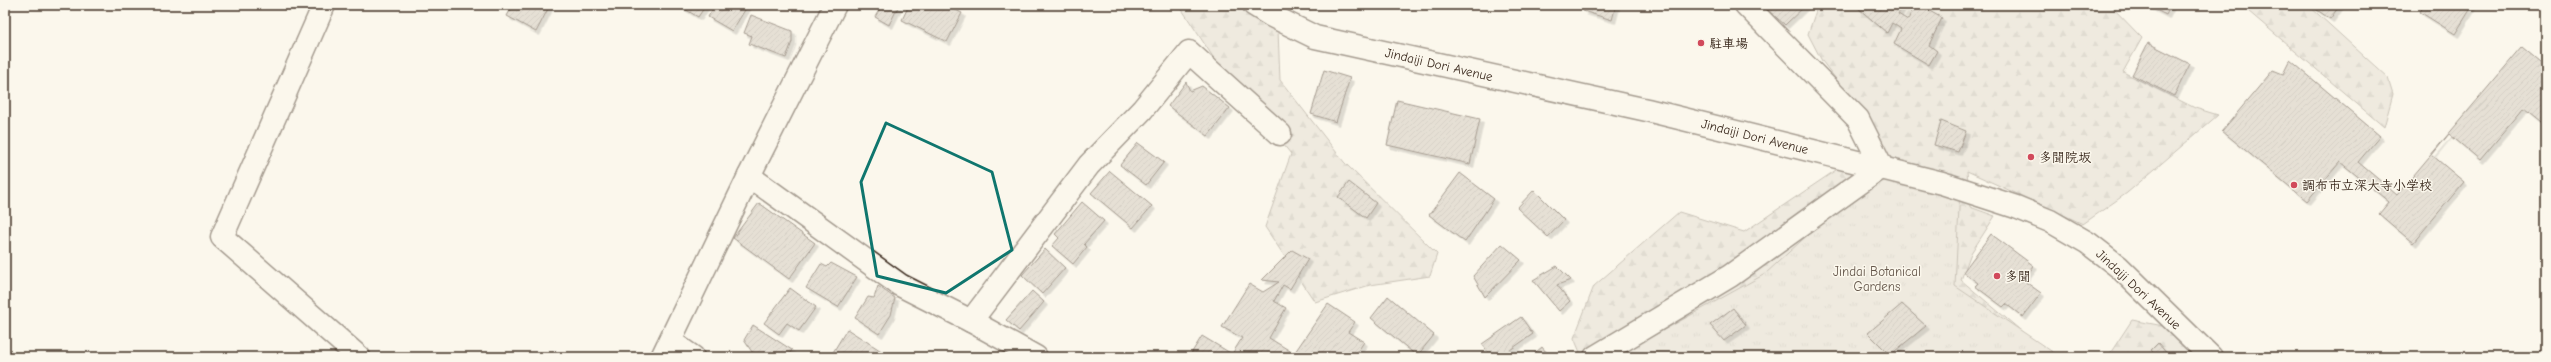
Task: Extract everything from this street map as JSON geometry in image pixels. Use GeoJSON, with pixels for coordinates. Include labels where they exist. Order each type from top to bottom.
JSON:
{"type":"FeatureCollection","features":[{"type":"Feature","properties":{"kind":"street"},"geometry":{"type":"LineString","coordinates":[[324,5],[222,237],[359,357]]}},
{"type":"Feature","properties":{"kind":"street"},"geometry":{"type":"LineString","coordinates":[[693,357],[666,349],[749,176],[835,5]]}},
{"type":"Feature","properties":{"kind":"street","name":"Jindaiji Dori Avenue"},"geometry":{"type":"LineString","coordinates":[[1254,5],[1270,15],[1315,36],[1647,110],[1882,167],[1942,183],[2016,207],[2050,221],[2082,239],[2119,268],[2211,357]]}},
{"type":"Feature","properties":{"kind":"street"},"geometry":{"type":"LineString","coordinates":[[1595,357],[1730,276],[1882,167],[1858,119],[1746,5]]}},
{"type":"Feature","properties":{"kind":"street"},"geometry":{"type":"LineString","coordinates":[[971,321],[1089,165],[1142,110],[1189,52],[1280,134]]}},
{"type":"Feature","properties":{"kind":"street"},"geometry":{"type":"LineString","coordinates":[[749,176],[900,285],[971,321],[1036,357]]}},
{"type":"Feature","properties":{"kind":"highlighted area"},"geometry":{"type":"Polygon","coordinates":[[[886,123],[992,172],[1012,250],[946,293],[877,276],[861,182],[886,123]]]}},
{"type":"Feature","properties":{"kind":"green space"},"geometry":{"type":"Polygon","coordinates":[[[1179,5],[1277,5],[1280,80],[1344,162],[1437,254],[1430,276],[1370,285],[1315,302],[1265,227],[1291,154],[1215,60],[1179,5]]]}},
{"type":"Feature","properties":{"kind":"green space"},"geometry":{"type":"Polygon","coordinates":[[[1818,5],[2110,5],[2142,38],[2123,72],[2195,108],[2218,115],[2127,193],[2083,224],[1967,171],[1970,207],[1995,216],[1971,253],[1961,280],[2052,357],[1582,357],[1574,338],[1594,286],[1679,212],[1744,232],[1882,139],[1822,61],[1808,34],[1818,5]]]}},
{"type":"Feature","properties":{"kind":"green space"},"geometry":{"type":"Polygon","coordinates":[[[2241,5],[2308,5],[2388,78],[2393,94],[2384,127],[2241,5]]]}},
{"type":"Feature","properties":{"kind":"green space","name":"Jindai Botanical Gardens"},"geometry":{"type":"Polygon","coordinates":[[[1882,167],[1960,189],[1955,286],[2060,357],[1615,357],[1765,274],[1882,167]]]}},
{"type":"Feature","properties":{"kind":"green space"},"geometry":{"type":"Polygon","coordinates":[[[2132,320],[2169,327],[2200,357],[2103,357],[2109,355],[2132,320]]]}},
{"type":"Feature","properties":{"kind":"building"},"geometry":{"type":"Polygon","coordinates":[[[513,5],[550,5],[536,32],[507,16],[513,5]]]}},
{"type":"Feature","properties":{"kind":"building"},"geometry":{"type":"Polygon","coordinates":[[[678,5],[706,5],[698,17],[678,5]]]}},
{"type":"Feature","properties":{"kind":"building"},"geometry":{"type":"Polygon","coordinates":[[[715,5],[748,5],[732,31],[708,17],[715,5]]]}},
{"type":"Feature","properties":{"kind":"building"},"geometry":{"type":"Polygon","coordinates":[[[882,5],[899,5],[889,25],[875,17],[882,5]]]}},
{"type":"Feature","properties":{"kind":"building"},"geometry":{"type":"Polygon","coordinates":[[[909,5],[945,5],[962,13],[947,42],[902,20],[909,5]]]}},
{"type":"Feature","properties":{"kind":"building"},"geometry":{"type":"Polygon","coordinates":[[[1585,5],[1616,5],[1612,20],[1583,11],[1585,5]]]}},
{"type":"Feature","properties":{"kind":"building"},"geometry":{"type":"Polygon","coordinates":[[[1762,5],[1806,5],[1785,25],[1762,5]]]}},
{"type":"Feature","properties":{"kind":"building"},"geometry":{"type":"Polygon","coordinates":[[[1858,5],[1903,5],[1898,14],[1908,20],[1914,5],[1919,5],[1942,18],[1929,45],[1937,51],[1929,65],[1894,44],[1901,29],[1892,23],[1887,33],[1857,7],[1858,5]]]}},
{"type":"Feature","properties":{"kind":"building"},"geometry":{"type":"Polygon","coordinates":[[[2146,5],[2171,5],[2166,15],[2146,5]]]}},
{"type":"Feature","properties":{"kind":"building"},"geometry":{"type":"Polygon","coordinates":[[[2310,5],[2340,5],[2330,19],[2310,5]]]}},
{"type":"Feature","properties":{"kind":"building"},"geometry":{"type":"Polygon","coordinates":[[[2424,5],[2473,5],[2455,34],[2420,12],[2424,5]]]}},
{"type":"Feature","properties":{"kind":"building"},"geometry":{"type":"Polygon","coordinates":[[[751,15],[792,31],[792,42],[786,58],[749,44],[752,36],[744,33],[751,15]]]}},
{"type":"Feature","properties":{"kind":"building"},"geometry":{"type":"Polygon","coordinates":[[[2148,43],[2190,64],[2174,96],[2132,75],[2148,43]]]}},
{"type":"Feature","properties":{"kind":"building"},"geometry":{"type":"Polygon","coordinates":[[[2522,47],[2546,67],[2546,126],[2524,108],[2480,160],[2449,134],[2432,155],[2464,182],[2413,243],[2379,214],[2389,202],[2340,162],[2307,201],[2222,131],[2273,70],[2283,74],[2290,60],[2380,136],[2358,162],[2397,195],[2522,47]]]}},
{"type":"Feature","properties":{"kind":"building"},"geometry":{"type":"Polygon","coordinates":[[[1324,70],[1350,78],[1336,122],[1311,114],[1324,70]]]}},
{"type":"Feature","properties":{"kind":"building"},"geometry":{"type":"Polygon","coordinates":[[[1186,82],[1190,91],[1202,86],[1230,108],[1208,136],[1168,106],[1186,82]]]}},
{"type":"Feature","properties":{"kind":"building"},"geometry":{"type":"Polygon","coordinates":[[[1397,100],[1480,119],[1470,164],[1387,145],[1397,100]]]}},
{"type":"Feature","properties":{"kind":"building"},"geometry":{"type":"Polygon","coordinates":[[[1941,121],[1966,131],[1958,152],[1934,145],[1941,121]]]}},
{"type":"Feature","properties":{"kind":"building"},"geometry":{"type":"Polygon","coordinates":[[[1138,143],[1164,162],[1146,185],[1120,165],[1138,143]]]}},
{"type":"Feature","properties":{"kind":"building"},"geometry":{"type":"Polygon","coordinates":[[[1110,171],[1152,206],[1133,228],[1091,193],[1110,171]]]}},
{"type":"Feature","properties":{"kind":"building"},"geometry":{"type":"Polygon","coordinates":[[[1460,173],[1494,199],[1465,242],[1429,215],[1460,173]]]}},
{"type":"Feature","properties":{"kind":"building"},"geometry":{"type":"Polygon","coordinates":[[[1349,182],[1376,203],[1366,218],[1338,197],[1349,182]]]}},
{"type":"Feature","properties":{"kind":"building"},"geometry":{"type":"Polygon","coordinates":[[[1534,190],[1564,220],[1548,237],[1517,208],[1534,190]]]}},
{"type":"Feature","properties":{"kind":"building"},"geometry":{"type":"Polygon","coordinates":[[[1082,202],[1104,221],[1084,244],[1087,247],[1073,264],[1052,246],[1059,238],[1055,234],[1082,202]]]}},
{"type":"Feature","properties":{"kind":"building"},"geometry":{"type":"Polygon","coordinates":[[[759,203],[815,243],[789,279],[733,238],[759,203]]]}},
{"type":"Feature","properties":{"kind":"building","name":"多聞"},"geometry":{"type":"Polygon","coordinates":[[[1991,234],[2034,266],[2023,280],[2041,293],[2023,317],[2006,304],[2003,307],[1975,286],[1978,283],[1963,272],[1991,234]]]}},
{"type":"Feature","properties":{"kind":"building"},"geometry":{"type":"Polygon","coordinates":[[[1502,244],[1521,260],[1485,297],[1473,276],[1502,244]]]}},
{"type":"Feature","properties":{"kind":"building"},"geometry":{"type":"Polygon","coordinates":[[[1045,249],[1065,268],[1042,294],[1022,275],[1045,249]]]}},
{"type":"Feature","properties":{"kind":"building"},"geometry":{"type":"Polygon","coordinates":[[[1292,250],[1308,259],[1290,289],[1283,285],[1274,301],[1286,308],[1269,338],[1300,357],[1189,357],[1202,336],[1232,354],[1242,338],[1222,327],[1249,284],[1263,292],[1279,282],[1262,280],[1292,250]]]}},
{"type":"Feature","properties":{"kind":"building"},"geometry":{"type":"Polygon","coordinates":[[[831,263],[857,277],[838,307],[806,288],[821,264],[827,267],[831,263]]]}},
{"type":"Feature","properties":{"kind":"building"},"geometry":{"type":"Polygon","coordinates":[[[1557,266],[1571,280],[1557,285],[1570,301],[1559,311],[1533,280],[1557,266]]]}},
{"type":"Feature","properties":{"kind":"building"},"geometry":{"type":"Polygon","coordinates":[[[878,286],[895,298],[891,315],[879,334],[855,318],[868,297],[874,298],[878,286]]]}},
{"type":"Feature","properties":{"kind":"building"},"geometry":{"type":"Polygon","coordinates":[[[790,288],[816,307],[799,331],[787,323],[779,334],[764,323],[790,288]]]}},
{"type":"Feature","properties":{"kind":"building"},"geometry":{"type":"Polygon","coordinates":[[[1032,291],[1044,302],[1019,331],[1006,320],[1032,291]]]}},
{"type":"Feature","properties":{"kind":"building"},"geometry":{"type":"Polygon","coordinates":[[[1388,296],[1434,335],[1417,356],[1371,318],[1388,296]]]}},
{"type":"Feature","properties":{"kind":"building"},"geometry":{"type":"Polygon","coordinates":[[[1328,304],[1355,322],[1348,332],[1364,342],[1354,357],[1303,357],[1295,352],[1328,304]]]}},
{"type":"Feature","properties":{"kind":"building"},"geometry":{"type":"Polygon","coordinates":[[[1902,304],[1926,326],[1890,355],[1868,333],[1902,304]]]}},
{"type":"Feature","properties":{"kind":"building"},"geometry":{"type":"Polygon","coordinates":[[[1733,308],[1746,325],[1724,341],[1710,325],[1733,308]]]}},
{"type":"Feature","properties":{"kind":"building"},"geometry":{"type":"Polygon","coordinates":[[[1521,317],[1533,334],[1500,357],[1492,357],[1482,344],[1521,317]]]}},
{"type":"Feature","properties":{"kind":"building"},"geometry":{"type":"Polygon","coordinates":[[[753,325],[792,350],[787,357],[761,357],[752,352],[744,340],[753,325]]]}},
{"type":"Feature","properties":{"kind":"building"},"geometry":{"type":"Polygon","coordinates":[[[847,329],[883,352],[880,357],[836,357],[832,354],[847,329]]]}},
{"type":"Feature","properties":{"kind":"building"},"geometry":{"type":"Polygon","coordinates":[[[2158,343],[2168,355],[2166,357],[2157,357],[2151,350],[2158,343]]]}},
{"type":"Feature","properties":{"kind":"building"},"geometry":{"type":"Polygon","coordinates":[[[1542,347],[1550,357],[1530,357],[1542,347]]]}},
{"type":"Feature","properties":{"kind":"place","name":"駐車場"},"geometry":{"type":"Point","coordinates":[1701,43]}},
{"type":"Feature","properties":{"kind":"place","name":"多聞院坂"},"geometry":{"type":"Point","coordinates":[2031,157]}},
{"type":"Feature","properties":{"kind":"place","name":"調布市立深大寺小学校"},"geometry":{"type":"Point","coordinates":[2294,185]}},
{"type":"Feature","properties":{"kind":"place","name":"多聞"},"geometry":{"type":"Point","coordinates":[1997,276]}}]}
